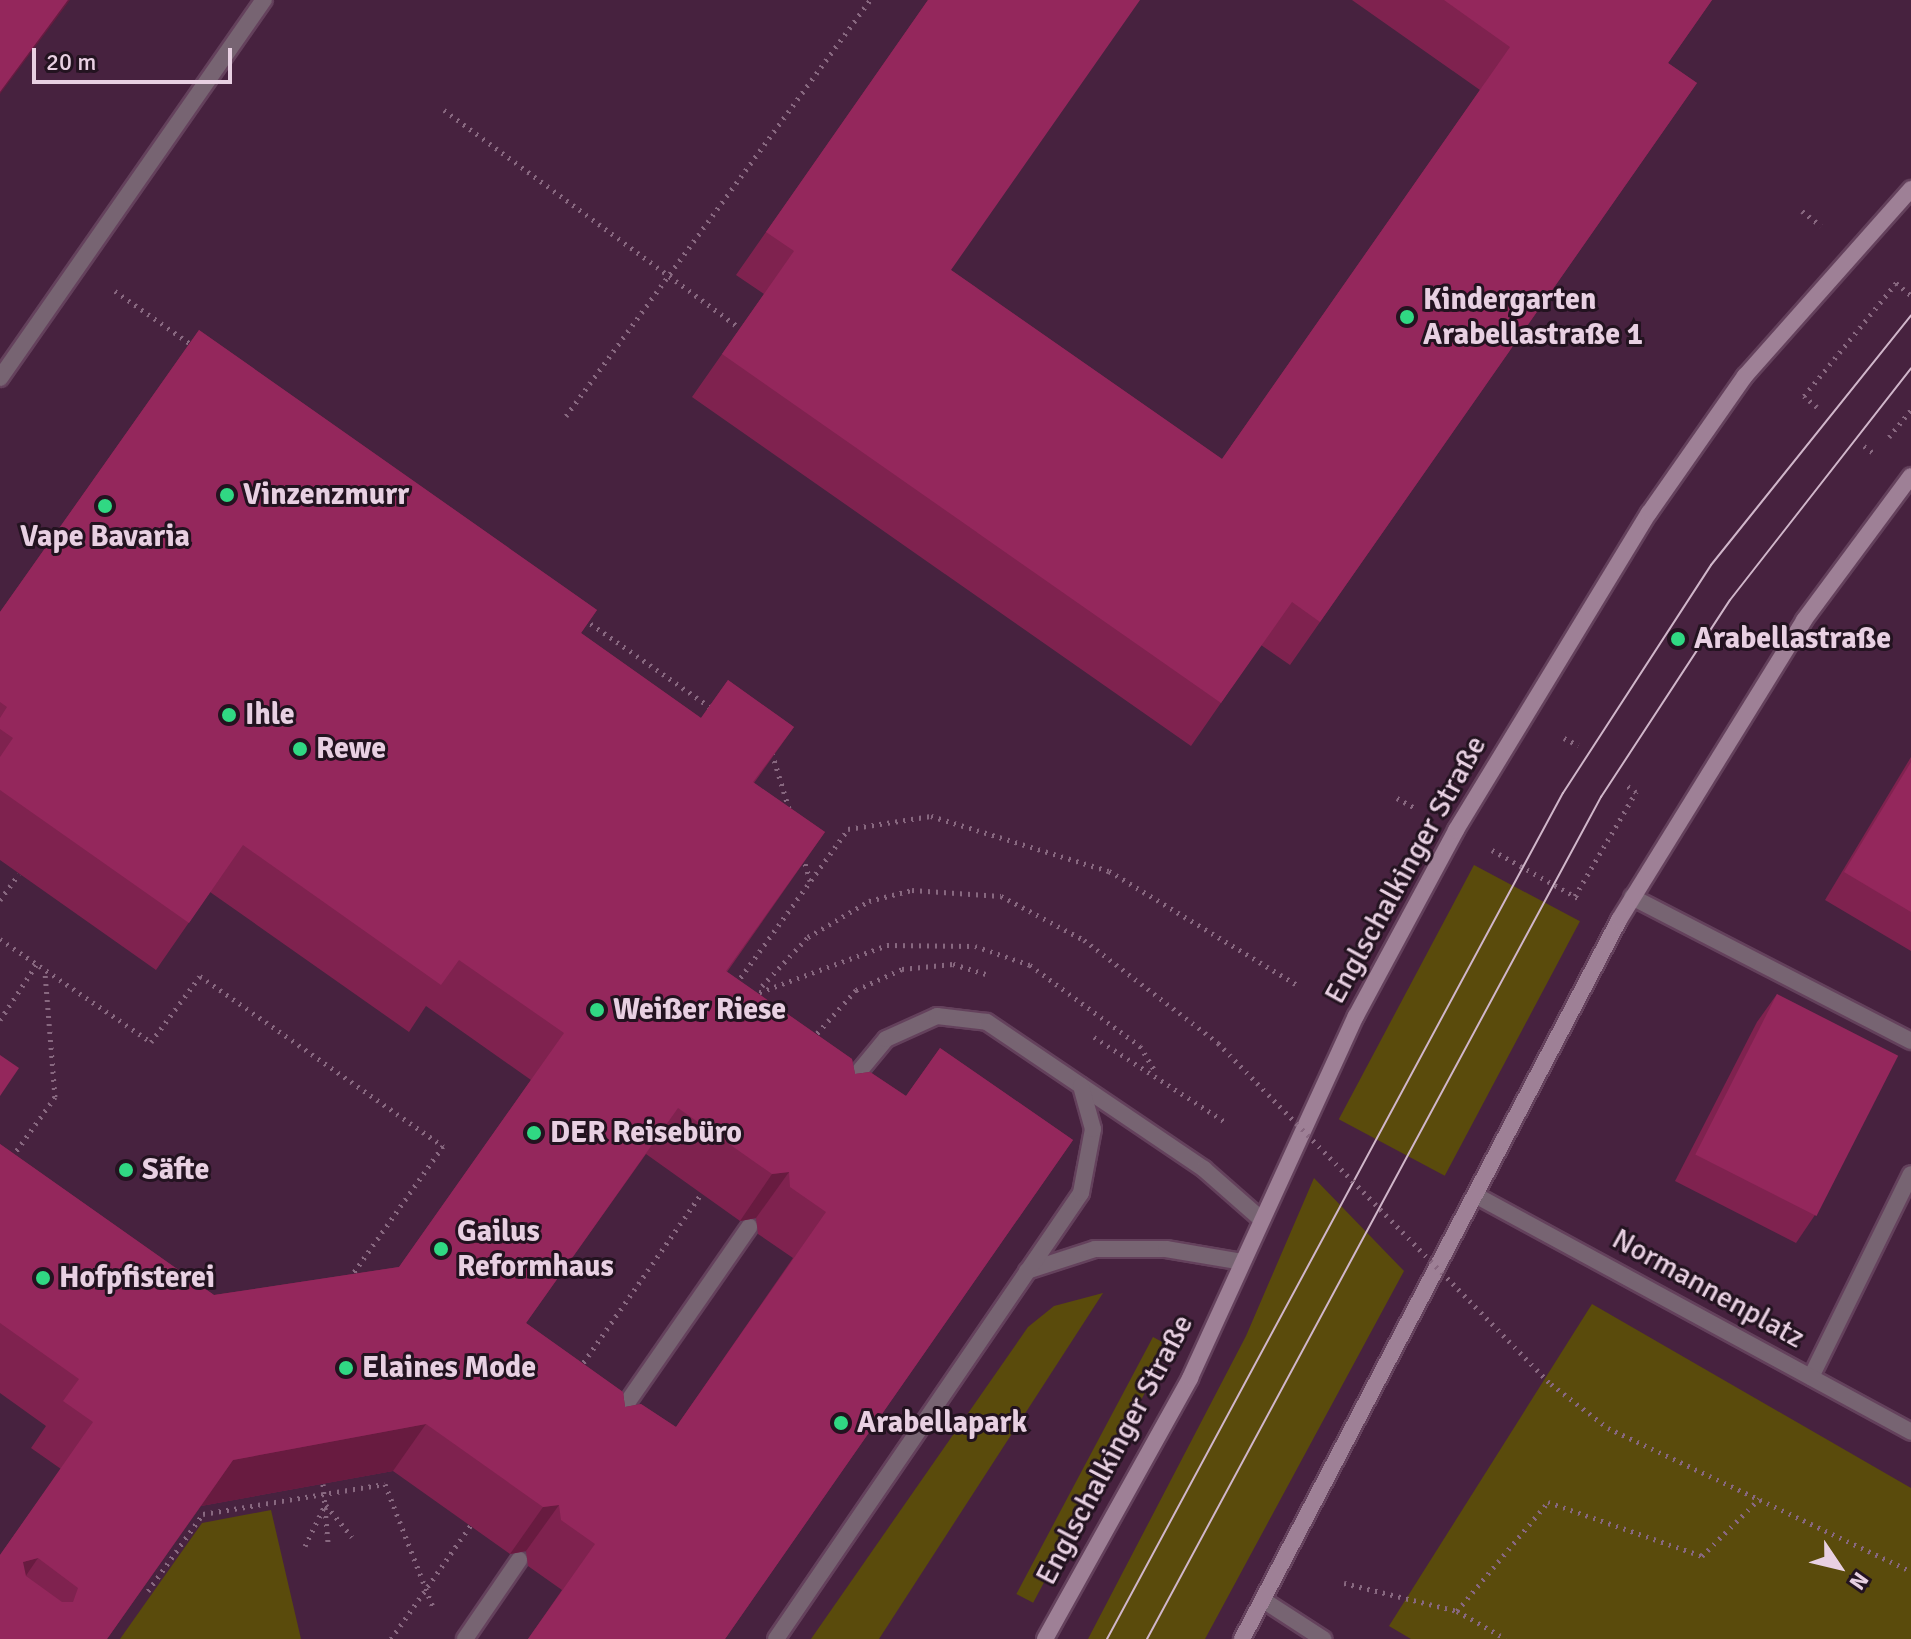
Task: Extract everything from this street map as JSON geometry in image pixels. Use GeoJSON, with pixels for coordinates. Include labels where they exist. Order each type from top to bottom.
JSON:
{"type":"FeatureCollection","features":[{"type":"Feature","properties":{"kind":"main road","name":"Englschalkinger Straße"},"geometry":{"type":"LineString","coordinates":[[1045,1639],[1137,1481],[1356,1016],[1456,830],[1649,513],[1736,388],[1911,189]]}},
{"type":"Feature","properties":{"kind":"main road"},"geometry":{"type":"LineString","coordinates":[[1242,1639],[1632,897],[1804,620],[1911,476]]}},
{"type":"Feature","properties":{"kind":"street"},"geometry":{"type":"LineString","coordinates":[[0,378],[264,0]]}},
{"type":"Feature","properties":{"kind":"street"},"geometry":{"type":"LineString","coordinates":[[1632,897],[1911,1041]]}},
{"type":"Feature","properties":{"kind":"street"},"geometry":{"type":"LineString","coordinates":[[828,1112],[886,1039],[937,1016],[987,1022],[1204,1169],[1261,1219]]}},
{"type":"Feature","properties":{"kind":"street"},"geometry":{"type":"LineString","coordinates":[[776,1639],[1081,1193],[1093,1129],[1081,1086]]}},
{"type":"Feature","properties":{"kind":"street"},"geometry":{"type":"LineString","coordinates":[[1811,1377],[1911,1174]]}},
{"type":"Feature","properties":{"kind":"street","name":"Normannenplatz"},"geometry":{"type":"LineString","coordinates":[[1477,1196],[1911,1432]]}},
{"type":"Feature","properties":{"kind":"street"},"geometry":{"type":"LineString","coordinates":[[599,1445],[749,1227]]}},
{"type":"Feature","properties":{"kind":"street"},"geometry":{"type":"LineString","coordinates":[[1027,1271],[1095,1249],[1166,1249],[1242,1262]]}},
{"type":"Feature","properties":{"kind":"street"},"geometry":{"type":"LineString","coordinates":[[465,1639],[519,1560]]}},
{"type":"Feature","properties":{"kind":"street"},"geometry":{"type":"LineString","coordinates":[[1263,1600],[1323,1639]]}},
{"type":"Feature","properties":{"kind":"path"},"geometry":{"type":"LineString","coordinates":[[566,416],[870,0]]}},
{"type":"Feature","properties":{"kind":"path"},"geometry":{"type":"LineString","coordinates":[[444,110],[740,328]]}},
{"type":"Feature","properties":{"kind":"path"},"geometry":{"type":"LineString","coordinates":[[78,266],[208,356]]}},
{"type":"Feature","properties":{"kind":"path"},"geometry":{"type":"LineString","coordinates":[[1817,407],[1804,396],[1896,283]]}},
{"type":"Feature","properties":{"kind":"path"},"geometry":{"type":"LineString","coordinates":[[574,612],[719,713]]}},
{"type":"Feature","properties":{"kind":"path"},"geometry":{"type":"LineString","coordinates":[[758,740],[771,749],[793,822]]}},
{"type":"Feature","properties":{"kind":"path"},"geometry":{"type":"LineString","coordinates":[[1575,896],[1636,792],[1626,785]]}},
{"type":"Feature","properties":{"kind":"path"},"geometry":{"type":"LineString","coordinates":[[1397,798],[1619,920]]}},
{"type":"Feature","properties":{"kind":"path"},"geometry":{"type":"LineString","coordinates":[[729,993],[848,829],[931,816],[1109,871],[1299,986]]}},
{"type":"Feature","properties":{"kind":"path"},"geometry":{"type":"LineString","coordinates":[[801,852],[810,881]]}},
{"type":"Feature","properties":{"kind":"path"},"geometry":{"type":"LineString","coordinates":[[0,900],[19,874]]}},
{"type":"Feature","properties":{"kind":"path"},"geometry":{"type":"LineString","coordinates":[[758,989],[808,937],[869,901],[939,889],[1001,896],[1084,940],[1218,1043],[1551,1384],[1608,1428],[1911,1571]]}},
{"type":"Feature","properties":{"kind":"path"},"geometry":{"type":"LineString","coordinates":[[0,939],[151,1042],[200,976],[443,1146],[347,1282]]}},
{"type":"Feature","properties":{"kind":"path"},"geometry":{"type":"LineString","coordinates":[[0,1020],[36,965]]}},
{"type":"Feature","properties":{"kind":"path"},"geometry":{"type":"LineString","coordinates":[[3,1170],[55,1097],[45,972]]}},
{"type":"Feature","properties":{"kind":"path"},"geometry":{"type":"LineString","coordinates":[[612,1322],[659,1355]]}},
{"type":"Feature","properties":{"kind":"path"},"geometry":{"type":"LineString","coordinates":[[323,1484],[328,1542]]}},
{"type":"Feature","properties":{"kind":"path"},"geometry":{"type":"LineString","coordinates":[[148,1591],[203,1514],[385,1484],[438,1616]]}},
{"type":"Feature","properties":{"kind":"path"},"geometry":{"type":"LineString","coordinates":[[1457,1611],[1548,1502],[1702,1556],[1759,1499]]}},
{"type":"Feature","properties":{"kind":"path"},"geometry":{"type":"LineString","coordinates":[[325,1504],[352,1537]]}},
{"type":"Feature","properties":{"kind":"path"},"geometry":{"type":"LineString","coordinates":[[305,1546],[325,1504]]}},
{"type":"Feature","properties":{"kind":"path"},"geometry":{"type":"LineString","coordinates":[[1344,1583],[1457,1611],[1506,1639]]}},
{"type":"Feature","properties":{"kind":"shaded area"},"geometry":{"type":"Polygon","coordinates":[[[1474,865],[1580,921],[1445,1176],[1339,1119],[1474,865]]]}},
{"type":"Feature","properties":{"kind":"shaded area"},"geometry":{"type":"Polygon","coordinates":[[[1314,1178],[1404,1271],[1205,1639],[1088,1639],[1246,1336],[1314,1178]]]}},
{"type":"Feature","properties":{"kind":"shaded area"},"geometry":{"type":"Polygon","coordinates":[[[1103,1293],[879,1639],[811,1639],[1028,1327],[1054,1306],[1103,1293]]]}},
{"type":"Feature","properties":{"kind":"shaded area"},"geometry":{"type":"Polygon","coordinates":[[[1592,1304],[1911,1488],[1911,1639],[1411,1639],[1389,1626],[1592,1304]]]}},
{"type":"Feature","properties":{"kind":"shaded area"},"geometry":{"type":"Polygon","coordinates":[[[1153,1337],[1170,1346],[1033,1603],[1016,1594],[1153,1337]]]}},
{"type":"Feature","properties":{"kind":"shaded area"},"geometry":{"type":"Polygon","coordinates":[[[271,1510],[301,1639],[120,1639],[202,1523],[271,1510]]]}},
{"type":"Feature","properties":{"kind":"building"},"geometry":{"type":"Polygon","coordinates":[[[0,0],[68,0],[0,92],[0,0]]]}},
{"type":"Feature","properties":{"kind":"building"},"geometry":{"type":"Polygon","coordinates":[[[928,0],[1140,0],[951,270],[1222,459],[1510,47],[1444,0],[1712,0],[1668,63],[1697,83],[1320,622],[1292,602],[1221,703],[722,354],[794,251],[766,232],[928,0]]]}},
{"type":"Feature","properties":{"kind":"building","name":"Weißer Riese"},"geometry":{"type":"Polygon","coordinates":[[[199,330],[597,610],[581,633],[701,718],[728,680],[794,727],[753,782],[825,832],[726,971],[852,1059],[855,1074],[870,1072],[906,1096],[940,1048],[1073,1140],[725,1639],[528,1639],[595,1544],[561,1520],[559,1505],[543,1507],[426,1424],[233,1460],[107,1639],[0,1639],[0,1555],[93,1422],[63,1401],[79,1379],[0,1323],[0,1144],[214,1295],[399,1267],[564,1033],[459,960],[441,985],[243,845],[189,923],[0,790],[0,757],[13,738],[0,729],[0,718],[7,707],[0,702],[0,612],[199,330]],[[678,1108],[526,1323],[623,1392],[625,1407],[641,1404],[676,1427],[826,1212],[790,1187],[789,1172],[772,1174],[678,1108]],[[38,1558],[23,1562],[26,1576],[62,1602],[73,1602],[78,1588],[38,1558]]]}},
{"type":"Feature","properties":{"kind":"building"},"geometry":{"type":"Polygon","coordinates":[[[1911,762],[1911,912],[1844,872],[1911,762]]]}},
{"type":"Feature","properties":{"kind":"building"},"geometry":{"type":"Polygon","coordinates":[[[1777,994],[1898,1056],[1816,1216],[1695,1154],[1777,994]]]}},
{"type":"Feature","properties":{"kind":"building"},"geometry":{"type":"Polygon","coordinates":[[[0,1055],[19,1068],[0,1096],[0,1055]]]}},
{"type":"Feature","properties":{"kind":"tram line"},"geometry":{"type":"LineString","coordinates":[[1107,1639],[1563,793],[1711,565],[1911,315]]}},
{"type":"Feature","properties":{"kind":"tram line"},"geometry":{"type":"LineString","coordinates":[[1147,1639],[1601,797],[1730,600],[1911,368]]}},
{"type":"Feature","properties":{"kind":"place","name":"Kindergarten Arabellastraße 1"},"geometry":{"type":"Point","coordinates":[1407,317]}},
{"type":"Feature","properties":{"kind":"place","name":"Vinzenzmurr"},"geometry":{"type":"Point","coordinates":[227,495]}},
{"type":"Feature","properties":{"kind":"place","name":"Vape Bavaria"},"geometry":{"type":"Point","coordinates":[105,506]}},
{"type":"Feature","properties":{"kind":"place","name":"Arabellastraße"},"geometry":{"type":"Point","coordinates":[1678,639]}},
{"type":"Feature","properties":{"kind":"place","name":"Ihle"},"geometry":{"type":"Point","coordinates":[229,715]}},
{"type":"Feature","properties":{"kind":"place","name":"Rewe"},"geometry":{"type":"Point","coordinates":[300,749]}},
{"type":"Feature","properties":{"kind":"place","name":"Weißer Riese"},"geometry":{"type":"Point","coordinates":[597,1010]}},
{"type":"Feature","properties":{"kind":"place","name":"DER Reisebüro"},"geometry":{"type":"Point","coordinates":[534,1133]}},
{"type":"Feature","properties":{"kind":"place","name":"Säfte"},"geometry":{"type":"Point","coordinates":[126,1170]}},
{"type":"Feature","properties":{"kind":"place","name":"Gailus Reformhaus"},"geometry":{"type":"Point","coordinates":[441,1249]}},
{"type":"Feature","properties":{"kind":"place","name":"Hofpfisterei"},"geometry":{"type":"Point","coordinates":[43,1278]}},
{"type":"Feature","properties":{"kind":"place","name":"Elaines Mode"},"geometry":{"type":"Point","coordinates":[346,1368]}},
{"type":"Feature","properties":{"kind":"place","name":"Arabellapark"},"geometry":{"type":"Point","coordinates":[841,1423]}}]}
